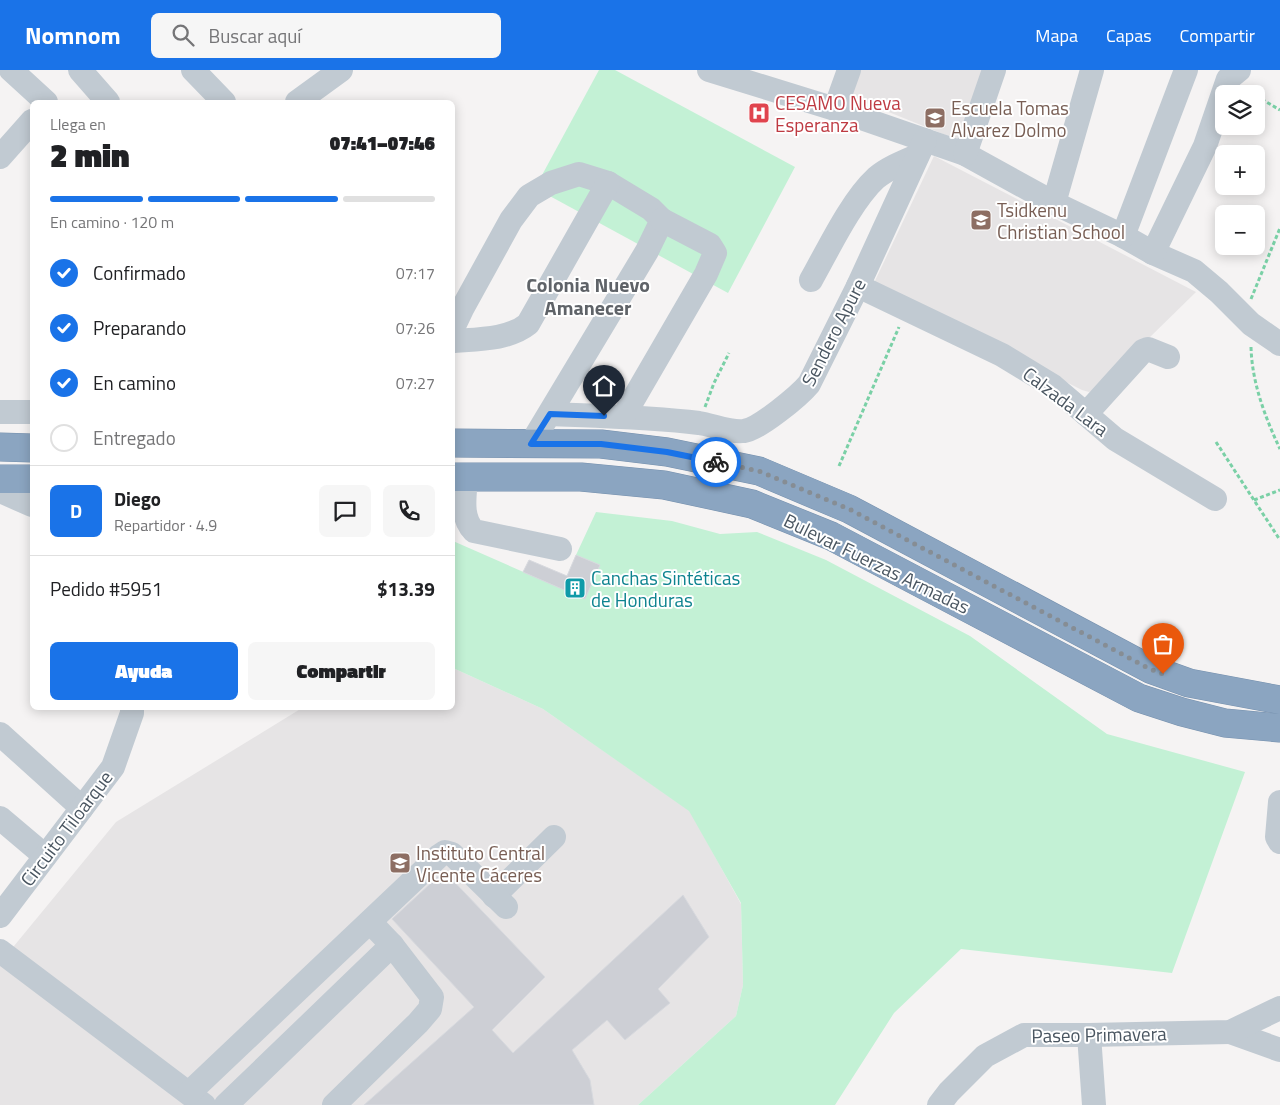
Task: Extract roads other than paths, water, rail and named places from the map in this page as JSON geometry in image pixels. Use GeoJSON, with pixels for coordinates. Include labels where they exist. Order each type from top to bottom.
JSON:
{"type":"FeatureCollection","features":[{"type":"Feature","properties":{"kind":"highway","name":"Bulevar Fuerzas Armadas"},"geometry":{"type":"LineString","coordinates":[[455,443],[601,444],[667,452],[759,471],[849,509],[1150,669],[1190,683],[1280,700]]}},
{"type":"Feature","properties":{"kind":"highway"},"geometry":{"type":"LineString","coordinates":[[0,447],[30,448]]}},
{"type":"Feature","properties":{"kind":"highway","name":"Bulevar Fuerzas Armadas"},"geometry":{"type":"LineString","coordinates":[[459,477],[581,477],[664,485],[752,504],[831,536],[1139,698],[1225,723],[1280,728]]}},
{"type":"Feature","properties":{"kind":"highway"},"geometry":{"type":"LineString","coordinates":[[0,479],[30,479]]}},
{"type":"Feature","properties":{"kind":"street"},"geometry":{"type":"LineString","coordinates":[[11,70],[44,100]]}},
{"type":"Feature","properties":{"kind":"street"},"geometry":{"type":"LineString","coordinates":[[80,70],[106,100]]}},
{"type":"Feature","properties":{"kind":"street"},"geometry":{"type":"LineString","coordinates":[[193,70],[222,100]]}},
{"type":"Feature","properties":{"kind":"street"},"geometry":{"type":"LineString","coordinates":[[300,100],[341,70]]}},
{"type":"Feature","properties":{"kind":"street"},"geometry":{"type":"LineString","coordinates":[[709,70],[752,76],[835,109],[921,148],[965,154],[1054,203],[1123,236],[1153,253],[1194,271],[1219,292],[1247,321],[1280,344]]}},
{"type":"Feature","properties":{"kind":"street"},"geometry":{"type":"LineString","coordinates":[[835,109],[849,70]]}},
{"type":"Feature","properties":{"kind":"street"},"geometry":{"type":"LineString","coordinates":[[965,154],[994,70]]}},
{"type":"Feature","properties":{"kind":"street"},"geometry":{"type":"LineString","coordinates":[[1054,203],[1092,70]]}},
{"type":"Feature","properties":{"kind":"street"},"geometry":{"type":"LineString","coordinates":[[1123,236],[1186,70]]}},
{"type":"Feature","properties":{"kind":"street"},"geometry":{"type":"LineString","coordinates":[[1153,253],[1205,146],[1228,79],[1239,70]]}},
{"type":"Feature","properties":{"kind":"street"},"geometry":{"type":"LineString","coordinates":[[0,157],[30,122]]}},
{"type":"Feature","properties":{"kind":"street"},"geometry":{"type":"LineString","coordinates":[[810,280],[842,224],[867,187],[878,177],[921,148]]}},
{"type":"Feature","properties":{"kind":"street","name":"Sendero Apure"},"geometry":{"type":"LineString","coordinates":[[550,414],[622,416],[699,423],[743,431],[753,429],[802,393],[809,384],[858,286],[921,148]]}},
{"type":"Feature","properties":{"kind":"street"},"geometry":{"type":"LineString","coordinates":[[455,324],[511,220],[529,196],[551,183],[579,174],[608,183],[651,209],[662,220],[710,244],[715,253],[706,274],[622,416]]}},
{"type":"Feature","properties":{"kind":"street"},"geometry":{"type":"LineString","coordinates":[[455,341],[494,337],[519,331],[528,324],[608,183]]}},
{"type":"Feature","properties":{"kind":"street"},"geometry":{"type":"LineString","coordinates":[[531,444],[647,251],[662,220]]}},
{"type":"Feature","properties":{"kind":"street","name":"Calzada Lara"},"geometry":{"type":"LineString","coordinates":[[858,286],[1002,355],[1053,386],[1115,439],[1215,499]]}},
{"type":"Feature","properties":{"kind":"street"},"geometry":{"type":"LineString","coordinates":[[1086,414],[1143,351],[1148,349],[1168,358]]}},
{"type":"Feature","properties":{"kind":"street"},"geometry":{"type":"LineString","coordinates":[[0,412],[30,412]]}},
{"type":"Feature","properties":{"kind":"street"},"geometry":{"type":"LineString","coordinates":[[459,477],[465,516],[468,525],[474,531],[560,549]]}},
{"type":"Feature","properties":{"kind":"street"},"geometry":{"type":"LineString","coordinates":[[0,491],[30,504]]}},
{"type":"Feature","properties":{"kind":"street","name":"Circuito Tiloarque"},"geometry":{"type":"LineString","coordinates":[[0,916],[113,767],[132,710]]}},
{"type":"Feature","properties":{"kind":"street"},"geometry":{"type":"LineString","coordinates":[[0,734],[82,808]]}},
{"type":"Feature","properties":{"kind":"street"},"geometry":{"type":"LineString","coordinates":[[1280,802],[1277,837],[1280,842]]}},
{"type":"Feature","properties":{"kind":"street"},"geometry":{"type":"LineString","coordinates":[[0,818],[45,856]]}},
{"type":"Feature","properties":{"kind":"street"},"geometry":{"type":"LineString","coordinates":[[0,951],[196,1099],[370,922],[439,856],[446,852],[452,854],[500,902],[554,837]]}},
{"type":"Feature","properties":{"kind":"street"},"geometry":{"type":"LineString","coordinates":[[334,1105],[430,1009],[432,997],[392,945],[370,922]]}},
{"type":"Feature","properties":{"kind":"street"},"geometry":{"type":"LineString","coordinates":[[226,1105],[392,945]]}},
{"type":"Feature","properties":{"kind":"street","name":"Paseo Primavera"},"geometry":{"type":"LineString","coordinates":[[940,1105],[949,1092],[985,1056],[1024,1035],[1230,1032],[1280,1008]]}},
{"type":"Feature","properties":{"kind":"street"},"geometry":{"type":"LineString","coordinates":[[1230,1032],[1280,1050]]}},
{"type":"Feature","properties":{"kind":"street"},"geometry":{"type":"LineString","coordinates":[[1089,1035],[1094,1105]]}},
{"type":"Feature","properties":{"kind":"place","name":"CESAMO Nueva Esperanza"},"geometry":{"type":"Point","coordinates":[759,113]}},
{"type":"Feature","properties":{"kind":"place","name":"Escuela Tomas Alvarez Dolmo"},"geometry":{"type":"Point","coordinates":[935,118]}},
{"type":"Feature","properties":{"kind":"place","name":"Tsidkenu Christian School"},"geometry":{"type":"Point","coordinates":[981,220]}},
{"type":"Feature","properties":{"kind":"place","name":"Canchas Sintéticas de Honduras"},"geometry":{"type":"Point","coordinates":[575,588]}},
{"type":"Feature","properties":{"kind":"place","name":"Instituto Central Vicente Cáceres"},"geometry":{"type":"Point","coordinates":[400,863]}},
{"type":"Feature","properties":{"kind":"district","name":"Colonia Nuevo Amanecer"},"geometry":{"type":"Point","coordinates":[588,296]}}]}
